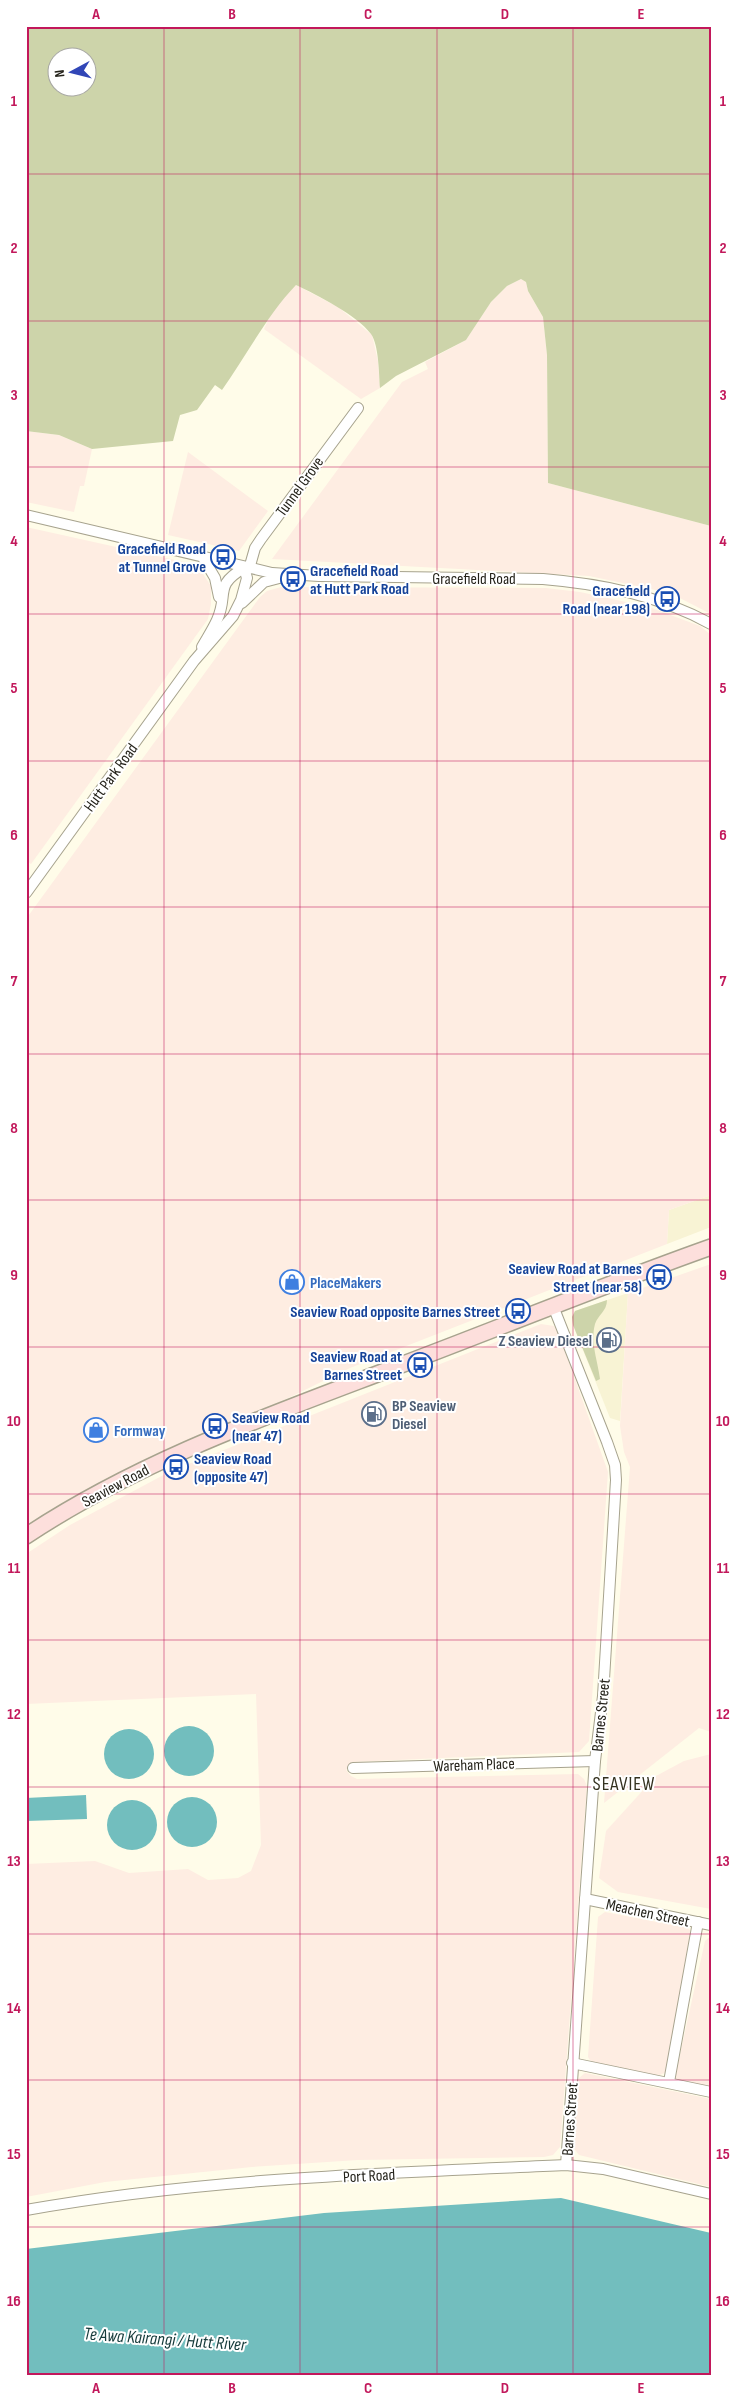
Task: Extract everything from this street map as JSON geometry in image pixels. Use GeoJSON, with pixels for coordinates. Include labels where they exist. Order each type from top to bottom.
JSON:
{"type":"FeatureCollection","features":[{"type":"Feature","properties":{"kind":"main road","name":"Seaview Road"},"geometry":{"type":"LineString","coordinates":[[26,1536],[95,1494],[167,1458],[553,1306],[711,1247]]}},
{"type":"Feature","properties":{"kind":"street","name":"Tunnel Grove"},"geometry":{"type":"LineString","coordinates":[[247,568],[261,539],[358,408]]}},
{"type":"Feature","properties":{"kind":"street","name":"Gracefield Road"},"geometry":{"type":"LineString","coordinates":[[26,516],[247,568],[292,575],[543,579],[580,582],[667,602],[711,624]]}},
{"type":"Feature","properties":{"kind":"street"},"geometry":{"type":"LineString","coordinates":[[202,556],[215,578],[220,608]]}},
{"type":"Feature","properties":{"kind":"street","name":"Hutt Park Road"},"geometry":{"type":"LineString","coordinates":[[238,607],[247,578],[247,568]]}},
{"type":"Feature","properties":{"kind":"street","name":"Hutt Park Road"},"geometry":{"type":"LineString","coordinates":[[194,661],[218,619],[227,580],[247,568]]}},
{"type":"Feature","properties":{"kind":"street","name":"Hutt Park Road"},"geometry":{"type":"LineString","coordinates":[[26,893],[194,661],[238,607],[254,589],[264,582],[292,575]]}},
{"type":"Feature","properties":{"kind":"street","name":"Barnes Street"},"geometry":{"type":"LineString","coordinates":[[553,1306],[607,1442],[615,1472],[603,1696],[595,1761],[566,2166]]}},
{"type":"Feature","properties":{"kind":"street","name":"Wareham Place"},"geometry":{"type":"LineString","coordinates":[[353,1768],[595,1761]]}},
{"type":"Feature","properties":{"kind":"street","name":"Meachen Street"},"geometry":{"type":"LineString","coordinates":[[585,1899],[711,1925]]}},
{"type":"Feature","properties":{"kind":"street"},"geometry":{"type":"LineString","coordinates":[[669,2082],[698,1922]]}},
{"type":"Feature","properties":{"kind":"street"},"geometry":{"type":"LineString","coordinates":[[572,2063],[711,2092]]}},
{"type":"Feature","properties":{"kind":"street","name":"Port Road"},"geometry":{"type":"LineString","coordinates":[[26,2210],[162,2191],[271,2179],[566,2166],[603,2169],[711,2194]]}},
{"type":"Feature","properties":{"kind":"shaded area"},"geometry":{"type":"Polygon","coordinates":[[[521,279],[526,282],[528,291],[543,317],[547,355],[548,483],[711,526],[711,614],[670,593],[589,576],[272,559],[402,382],[428,369],[425,362],[466,340],[491,302],[507,286],[521,279]]]}},
{"type":"Feature","properties":{"kind":"shaded area"},"geometry":{"type":"Polygon","coordinates":[[[296,285],[338,307],[372,335],[378,361],[380,388],[361,399],[264,329],[273,309],[296,285]]]}},
{"type":"Feature","properties":{"kind":"shaded area"},"geometry":{"type":"Polygon","coordinates":[[[26,431],[59,435],[92,449],[84,486],[80,486],[74,512],[26,502],[26,431]]]}},
{"type":"Feature","properties":{"kind":"shaded area"},"geometry":{"type":"Polygon","coordinates":[[[188,452],[268,511],[239,551],[168,535],[188,452]]]}},
{"type":"Feature","properties":{"kind":"shaded area"},"geometry":{"type":"Polygon","coordinates":[[[26,527],[193,564],[199,568],[211,586],[211,604],[208,619],[31,864],[26,860],[26,527]]]}},
{"type":"Feature","properties":{"kind":"shaded area"},"geometry":{"type":"Polygon","coordinates":[[[281,587],[546,588],[580,592],[649,607],[700,626],[711,635],[711,1195],[669,1210],[667,1244],[350,1368],[280,1402],[134,1467],[26,1530],[26,919],[260,597],[267,591],[281,587]]]}},
{"type":"Feature","properties":{"kind":"shaded area"},"geometry":{"type":"Polygon","coordinates":[[[711,1195],[711,1227],[667,1244],[669,1210],[711,1195]]]}},
{"type":"Feature","properties":{"kind":"shaded area"},"geometry":{"type":"Polygon","coordinates":[[[711,1264],[711,1732],[699,1728],[604,1803],[630,1467],[624,1452],[620,1426],[628,1293],[711,1264]]]}},
{"type":"Feature","properties":{"kind":"shaded area"},"geometry":{"type":"Polygon","coordinates":[[[628,1293],[620,1421],[610,1418],[573,1325],[572,1317],[575,1311],[628,1293]]]}},
{"type":"Feature","properties":{"kind":"shaded area"},"geometry":{"type":"Polygon","coordinates":[[[541,1324],[554,1326],[560,1337],[608,1472],[589,1741],[579,1752],[352,1762],[346,1770],[357,1779],[578,1774],[584,1779],[587,1786],[560,2147],[553,2155],[544,2157],[358,2160],[252,2167],[105,2182],[26,2197],[26,1864],[95,1861],[129,1873],[188,1869],[208,1880],[238,1878],[251,1871],[261,1845],[256,1694],[26,1704],[26,1554],[70,1525],[171,1471],[541,1324]]]}},
{"type":"Feature","properties":{"kind":"shaded area"},"geometry":{"type":"Polygon","coordinates":[[[711,1754],[711,1909],[618,1892],[599,1878],[606,1831],[656,1776],[684,1761],[711,1754]]]}},
{"type":"Feature","properties":{"kind":"shaded area"},"geometry":{"type":"Polygon","coordinates":[[[605,1912],[688,1928],[693,1934],[667,2072],[657,2076],[592,2063],[588,2057],[598,1917],[605,1912]]]}},
{"type":"Feature","properties":{"kind":"shaded area"},"geometry":{"type":"Polygon","coordinates":[[[711,1936],[711,2089],[679,2082],[675,2077],[705,1941],[711,1936]]]}},
{"type":"Feature","properties":{"kind":"shaded area"},"geometry":{"type":"Polygon","coordinates":[[[585,2073],[711,2099],[711,2187],[579,2155],[573,2147],[578,2079],[585,2073]]]}},
{"type":"Feature","properties":{"kind":"green space"},"geometry":{"type":"Polygon","coordinates":[[[26,26],[711,26],[711,526],[548,483],[547,355],[543,317],[528,291],[526,282],[521,279],[507,286],[491,302],[466,340],[396,376],[380,388],[376,345],[371,334],[347,313],[296,285],[267,322],[222,390],[215,385],[197,410],[180,415],[173,441],[92,449],[59,435],[26,431],[26,26]]]}},
{"type":"Feature","properties":{"kind":"green space"},"geometry":{"type":"Polygon","coordinates":[[[607,1300],[606,1307],[595,1324],[593,1338],[600,1379],[596,1381],[573,1325],[572,1317],[575,1311],[607,1300]]]}},
{"type":"Feature","properties":{"kind":"water"},"geometry":{"type":"Polygon","coordinates":[[[189,1726],[199,1728],[207,1733],[212,1741],[214,1751],[212,1761],[207,1769],[199,1774],[189,1776],[179,1774],[171,1769],[166,1761],[164,1751],[166,1741],[171,1733],[179,1728],[189,1726]]]}},
{"type":"Feature","properties":{"kind":"water"},"geometry":{"type":"Polygon","coordinates":[[[129,1729],[139,1731],[147,1736],[152,1744],[154,1754],[152,1764],[147,1772],[139,1777],[129,1779],[119,1777],[111,1772],[106,1764],[104,1754],[106,1744],[111,1736],[119,1731],[129,1729]]]}},
{"type":"Feature","properties":{"kind":"water"},"geometry":{"type":"Polygon","coordinates":[[[86,1795],[87,1819],[26,1821],[26,1798],[86,1795]]]}},
{"type":"Feature","properties":{"kind":"water"},"geometry":{"type":"Polygon","coordinates":[[[192,1797],[202,1799],[210,1804],[215,1812],[217,1822],[215,1832],[210,1840],[202,1845],[192,1847],[182,1845],[174,1840],[169,1832],[167,1822],[169,1812],[174,1804],[182,1799],[192,1797]]]}},
{"type":"Feature","properties":{"kind":"water"},"geometry":{"type":"Polygon","coordinates":[[[132,1800],[142,1802],[150,1807],[155,1815],[157,1825],[155,1835],[150,1843],[142,1848],[132,1850],[122,1848],[114,1843],[109,1835],[107,1825],[109,1815],[114,1807],[122,1802],[132,1800]]]}},
{"type":"Feature","properties":{"kind":"water","name":"Te Awa Kairangi / Hutt River"},"geometry":{"type":"Polygon","coordinates":[[[561,2198],[711,2233],[711,2375],[26,2375],[26,2249],[324,2213],[561,2198]]]}},
{"type":"Feature","properties":{"kind":"place","name":"Gracefield Road at Tunnel Grove"},"geometry":{"type":"Point","coordinates":[223,557]}},
{"type":"Feature","properties":{"kind":"place","name":"Gracefield Road at Hutt Park Road"},"geometry":{"type":"Point","coordinates":[293,579]}},
{"type":"Feature","properties":{"kind":"place","name":"Gracefield Road (near 198)"},"geometry":{"type":"Point","coordinates":[667,599]}},
{"type":"Feature","properties":{"kind":"place","name":"Seaview Road at Barnes Street (near 58)"},"geometry":{"type":"Point","coordinates":[659,1277]}},
{"type":"Feature","properties":{"kind":"place","name":"PlaceMakers"},"geometry":{"type":"Point","coordinates":[292,1282]}},
{"type":"Feature","properties":{"kind":"place","name":"Seaview Road opposite Barnes Street"},"geometry":{"type":"Point","coordinates":[518,1311]}},
{"type":"Feature","properties":{"kind":"place","name":"Z Seaview Diesel"},"geometry":{"type":"Point","coordinates":[609,1340]}},
{"type":"Feature","properties":{"kind":"place","name":"Seaview Road at Barnes Street"},"geometry":{"type":"Point","coordinates":[420,1365]}},
{"type":"Feature","properties":{"kind":"place","name":"BP Seaview Diesel"},"geometry":{"type":"Point","coordinates":[374,1414]}},
{"type":"Feature","properties":{"kind":"place","name":"Seaview Road (near 47)"},"geometry":{"type":"Point","coordinates":[215,1426]}},
{"type":"Feature","properties":{"kind":"place","name":"Formway"},"geometry":{"type":"Point","coordinates":[96,1430]}},
{"type":"Feature","properties":{"kind":"place","name":"Seaview Road (opposite 47)"},"geometry":{"type":"Point","coordinates":[176,1467]}},
{"type":"Feature","properties":{"kind":"district","name":"SEAVIEW"},"geometry":{"type":"Point","coordinates":[624,1783]}}]}
